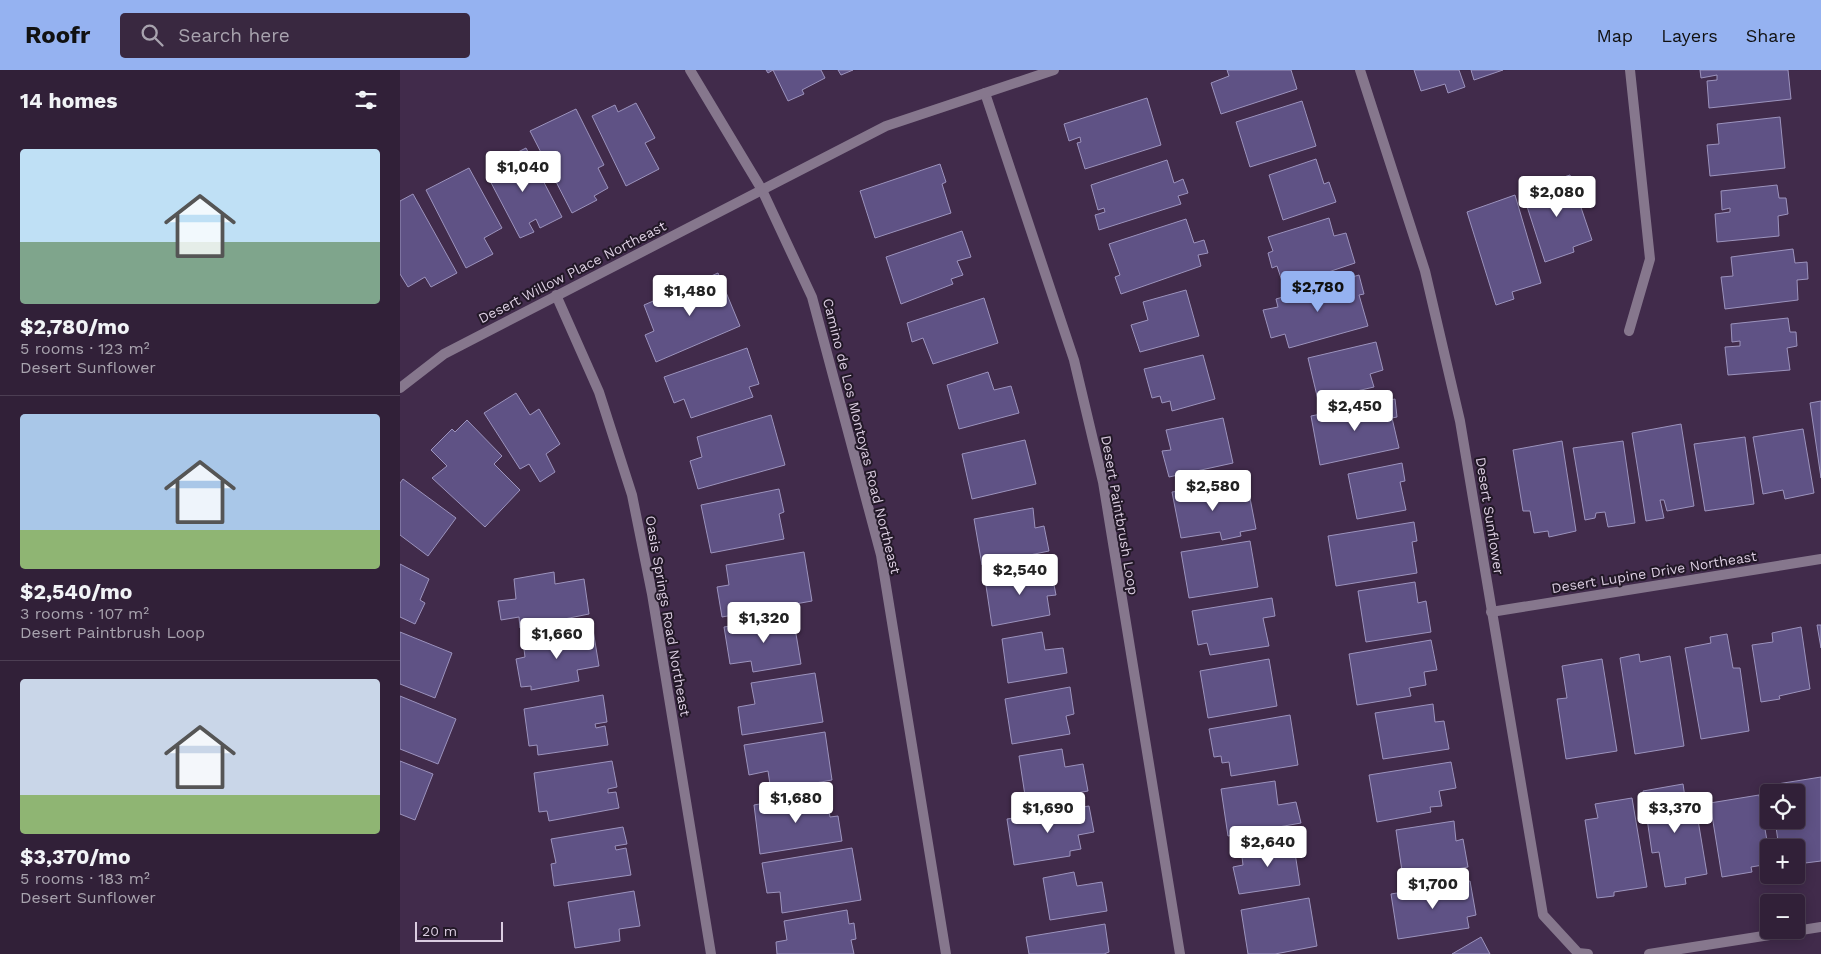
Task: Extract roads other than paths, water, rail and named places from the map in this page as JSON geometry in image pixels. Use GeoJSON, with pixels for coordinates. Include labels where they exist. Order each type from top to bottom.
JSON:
{"type":"FeatureCollection","features":[{"type":"Feature","properties":{"kind":"street","name":"Camino de Los Montoyas Road Northeast"},"geometry":{"type":"LineString","coordinates":[[690,70],[762,190],[812,297],[881,555],[946,954]]}},
{"type":"Feature","properties":{"kind":"street","name":"Desert Willow Place Northeast"},"geometry":{"type":"LineString","coordinates":[[400,388],[444,354],[886,126],[1054,70]]}},
{"type":"Feature","properties":{"kind":"street","name":"Desert Sunflower"},"geometry":{"type":"LineString","coordinates":[[1360,70],[1425,271],[1460,422],[1543,915],[1578,953],[1588,954]]}},
{"type":"Feature","properties":{"kind":"street"},"geometry":{"type":"LineString","coordinates":[[1629,331],[1650,259],[1630,70]]}},
{"type":"Feature","properties":{"kind":"street","name":"Desert Paintbrush Loop"},"geometry":{"type":"LineString","coordinates":[[985,93],[1074,360],[1101,472],[1180,954]]}},
{"type":"Feature","properties":{"kind":"street","name":"Oasis Springs Road Northeast"},"geometry":{"type":"LineString","coordinates":[[556,295],[599,392],[632,495],[652,594],[711,954]]}},
{"type":"Feature","properties":{"kind":"street","name":"Desert Lupine Drive Northeast"},"geometry":{"type":"LineString","coordinates":[[1491,612],[1821,559]]}},
{"type":"Feature","properties":{"kind":"street"},"geometry":{"type":"LineString","coordinates":[[1649,954],[1821,927]]}}]}
